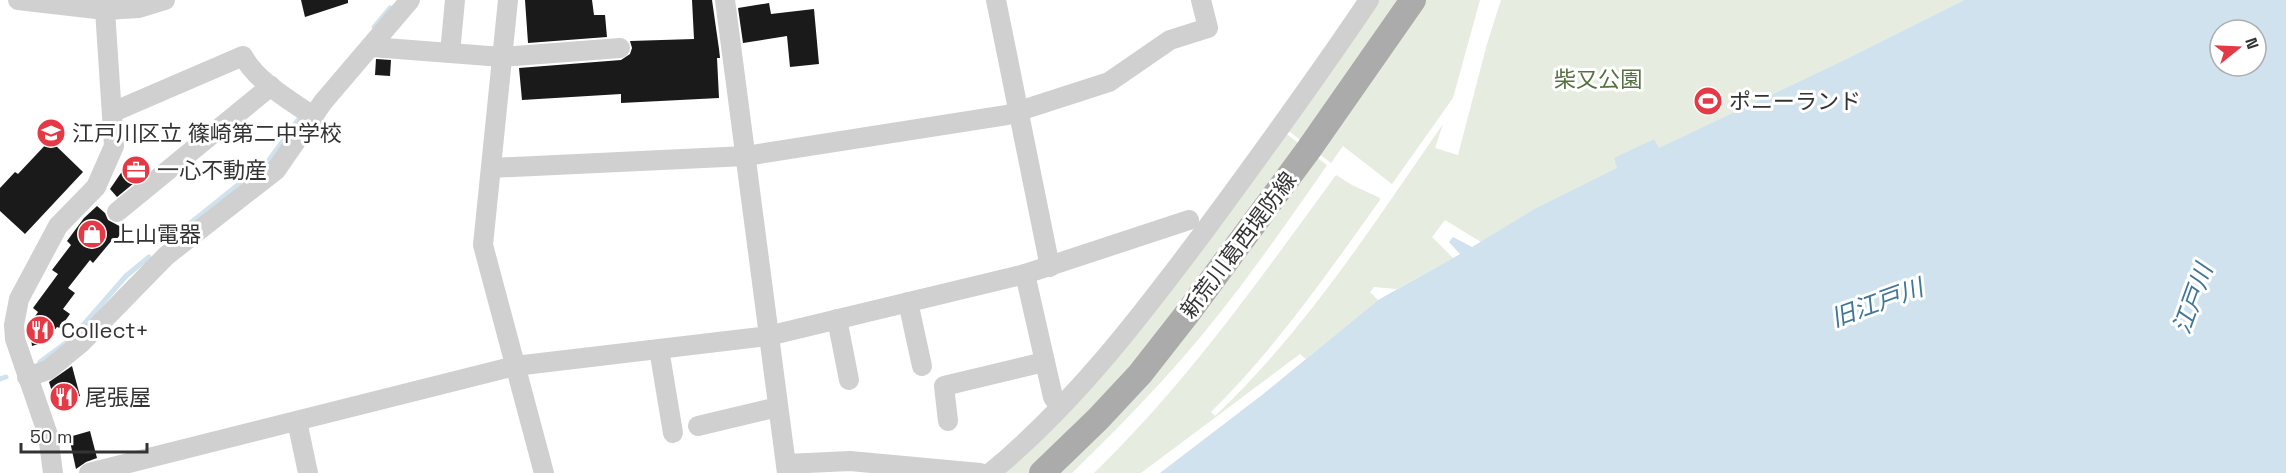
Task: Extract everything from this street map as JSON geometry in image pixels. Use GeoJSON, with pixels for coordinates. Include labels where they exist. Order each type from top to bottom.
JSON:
{"type":"FeatureCollection","features":[{"type":"Feature","properties":{"kind":"main road","name":"新荒川葛西堤防線"},"geometry":{"type":"LineString","coordinates":[[1042,473],[1140,374],[1167,340],[1309,149],[1413,0]]}},
{"type":"Feature","properties":{"kind":"street"},"geometry":{"type":"LineString","coordinates":[[18,0],[105,10],[139,8],[165,0]]}},
{"type":"Feature","properties":{"kind":"street"},"geometry":{"type":"LineString","coordinates":[[27,377],[48,370],[81,343],[166,256],[276,170],[324,102],[410,0]]}},
{"type":"Feature","properties":{"kind":"street"},"geometry":{"type":"LineString","coordinates":[[450,53],[455,0]]}},
{"type":"Feature","properties":{"kind":"street"},"geometry":{"type":"LineString","coordinates":[[508,0],[483,245],[544,473]]}},
{"type":"Feature","properties":{"kind":"street"},"geometry":{"type":"LineString","coordinates":[[725,0],[786,468],[850,461],[980,473]]}},
{"type":"Feature","properties":{"kind":"street"},"geometry":{"type":"LineString","coordinates":[[996,0],[1050,267]]}},
{"type":"Feature","properties":{"kind":"street"},"geometry":{"type":"LineString","coordinates":[[491,168],[746,156],[1018,111],[1108,81],[1170,40],[1208,28],[1202,0]]}},
{"type":"Feature","properties":{"kind":"street"},"geometry":{"type":"LineString","coordinates":[[990,473],[1060,406],[1126,335],[1301,101],[1369,0]]}},
{"type":"Feature","properties":{"kind":"street"},"geometry":{"type":"LineString","coordinates":[[53,473],[48,435],[15,339],[14,325],[19,299],[58,226],[96,187],[114,146],[105,10]]}},
{"type":"Feature","properties":{"kind":"street"},"geometry":{"type":"LineString","coordinates":[[372,47],[502,57],[620,48]]}},
{"type":"Feature","properties":{"kind":"street"},"geometry":{"type":"LineString","coordinates":[[113,112],[243,56],[248,65],[271,86],[314,117]]}},
{"type":"Feature","properties":{"kind":"street"},"geometry":{"type":"LineString","coordinates":[[117,212],[271,86]]}},
{"type":"Feature","properties":{"kind":"street"},"geometry":{"type":"LineString","coordinates":[[89,473],[515,366],[768,336],[1025,274],[1190,220]]}},
{"type":"Feature","properties":{"kind":"street"},"geometry":{"type":"LineString","coordinates":[[1025,274],[1053,397],[1060,406]]}},
{"type":"Feature","properties":{"kind":"street"},"geometry":{"type":"LineString","coordinates":[[908,302],[922,366]]}},
{"type":"Feature","properties":{"kind":"street"},"geometry":{"type":"LineString","coordinates":[[837,319],[849,380]]}},
{"type":"Feature","properties":{"kind":"street"},"geometry":{"type":"LineString","coordinates":[[659,349],[672,433]]}},
{"type":"Feature","properties":{"kind":"street"},"geometry":{"type":"LineString","coordinates":[[948,421],[944,386],[1044,362]]}},
{"type":"Feature","properties":{"kind":"street"},"geometry":{"type":"LineString","coordinates":[[698,426],[778,407]]}},
{"type":"Feature","properties":{"kind":"street"},"geometry":{"type":"LineString","coordinates":[[297,421],[308,473]]}},
{"type":"Feature","properties":{"kind":"green space"},"geometry":{"type":"Polygon","coordinates":[[[1376,0],[1403,0],[1303,142],[1286,129],[1376,0]]]}},
{"type":"Feature","properties":{"kind":"green space"},"geometry":{"type":"Polygon","coordinates":[[[1425,0],[1480,0],[1453,98],[1392,184],[1343,146],[1331,163],[1318,153],[1425,0]]]}},
{"type":"Feature","properties":{"kind":"green space","name":"柴又公園"},"geometry":{"type":"Polygon","coordinates":[[[1501,0],[1964,0],[1658,149],[1654,139],[1614,159],[1618,168],[1534,209],[1481,242],[1445,220],[1432,237],[1453,258],[1397,289],[1374,287],[1370,292],[1378,300],[1306,359],[1300,354],[1141,473],[1094,473],[1128,439],[1191,367],[1251,291],[1336,175],[1380,200],[1279,336],[1235,388],[1211,412],[1215,416],[1279,349],[1308,313],[1364,238],[1443,124],[1435,148],[1458,155],[1501,0]]]}},
{"type":"Feature","properties":{"kind":"green space"},"geometry":{"type":"Polygon","coordinates":[[[1284,132],[1301,145],[1165,330],[1066,439],[1029,473],[997,473],[1284,132]]]}},
{"type":"Feature","properties":{"kind":"green space"},"geometry":{"type":"Polygon","coordinates":[[[1315,156],[1327,165],[1221,312],[1181,360],[1117,429],[1072,473],[1057,473],[1315,156]]]}},
{"type":"Feature","properties":{"kind":"water"},"geometry":{"type":"Polygon","coordinates":[[[1964,0],[2286,0],[2286,473],[1160,473],[1262,395],[1378,300],[1460,254],[1449,242],[1453,237],[1472,247],[1534,209],[1617,168],[1614,158],[1654,139],[1659,148],[1964,0]]]}},
{"type":"Feature","properties":{"kind":"building"},"geometry":{"type":"Polygon","coordinates":[[[301,0],[348,0],[348,3],[305,17],[301,0]]]}},
{"type":"Feature","properties":{"kind":"building"},"geometry":{"type":"Polygon","coordinates":[[[525,0],[592,0],[594,15],[605,15],[607,37],[528,43],[525,0]]]}},
{"type":"Feature","properties":{"kind":"building"},"geometry":{"type":"Polygon","coordinates":[[[692,0],[712,0],[720,58],[717,58],[719,98],[621,103],[621,94],[522,100],[519,68],[621,60],[630,54],[632,48],[630,41],[694,39],[692,0]]]}},
{"type":"Feature","properties":{"kind":"building"},"geometry":{"type":"Polygon","coordinates":[[[769,3],[771,14],[814,9],[819,64],[790,67],[787,36],[743,43],[738,8],[769,3]]]}},
{"type":"Feature","properties":{"kind":"building"},"geometry":{"type":"Polygon","coordinates":[[[376,59],[391,60],[390,76],[375,75],[376,59]]]}},
{"type":"Feature","properties":{"kind":"building"},"geometry":{"type":"Polygon","coordinates":[[[50,140],[83,172],[25,234],[0,211],[0,188],[15,172],[18,174],[50,140]]]}},
{"type":"Feature","properties":{"kind":"building"},"geometry":{"type":"Polygon","coordinates":[[[133,160],[145,174],[117,197],[110,189],[122,169],[133,160]]]}},
{"type":"Feature","properties":{"kind":"building"},"geometry":{"type":"Polygon","coordinates":[[[97,206],[105,213],[108,220],[125,229],[115,241],[113,239],[93,263],[90,260],[68,288],[75,293],[63,309],[70,314],[60,328],[57,327],[45,342],[32,346],[29,325],[38,312],[33,308],[58,274],[52,270],[71,245],[67,241],[84,218],[97,206]]]}},
{"type":"Feature","properties":{"kind":"building"},"geometry":{"type":"Polygon","coordinates":[[[72,366],[80,396],[56,404],[49,382],[72,366]]]}},
{"type":"Feature","properties":{"kind":"building"},"geometry":{"type":"Polygon","coordinates":[[[90,431],[97,458],[76,469],[69,437],[90,431]]]}},
{"type":"Feature","properties":{"kind":"waterway"},"geometry":{"type":"LineString","coordinates":[[374,27],[390,8]]}},
{"type":"Feature","properties":{"kind":"waterway"},"geometry":{"type":"LineString","coordinates":[[168,241],[269,160],[298,120]]}},
{"type":"Feature","properties":{"kind":"waterway"},"geometry":{"type":"LineString","coordinates":[[40,362],[71,339],[126,276],[149,257]]}},
{"type":"Feature","properties":{"kind":"waterway"},"geometry":{"type":"LineString","coordinates":[[0,379],[6,377]]}},
{"type":"Feature","properties":{"kind":"place","name":"ポニーランド"},"geometry":{"type":"Point","coordinates":[1708,101]}},
{"type":"Feature","properties":{"kind":"place","name":"江戸川区立 篠崎第二中学校"},"geometry":{"type":"Point","coordinates":[51,133]}},
{"type":"Feature","properties":{"kind":"place","name":"一心不動産"},"geometry":{"type":"Point","coordinates":[136,170]}},
{"type":"Feature","properties":{"kind":"place","name":"上山電器"},"geometry":{"type":"Point","coordinates":[92,234]}},
{"type":"Feature","properties":{"kind":"place","name":"Collect+"},"geometry":{"type":"Point","coordinates":[40,330]}},
{"type":"Feature","properties":{"kind":"place","name":"尾張屋"},"geometry":{"type":"Point","coordinates":[64,397]}},
{"type":"Feature","properties":{"kind":"water label","name":"江戸川"},"geometry":{"type":"Point","coordinates":[2193,299]}},
{"type":"Feature","properties":{"kind":"water label","name":"旧江戸川"},"geometry":{"type":"Point","coordinates":[1877,303]}}]}
